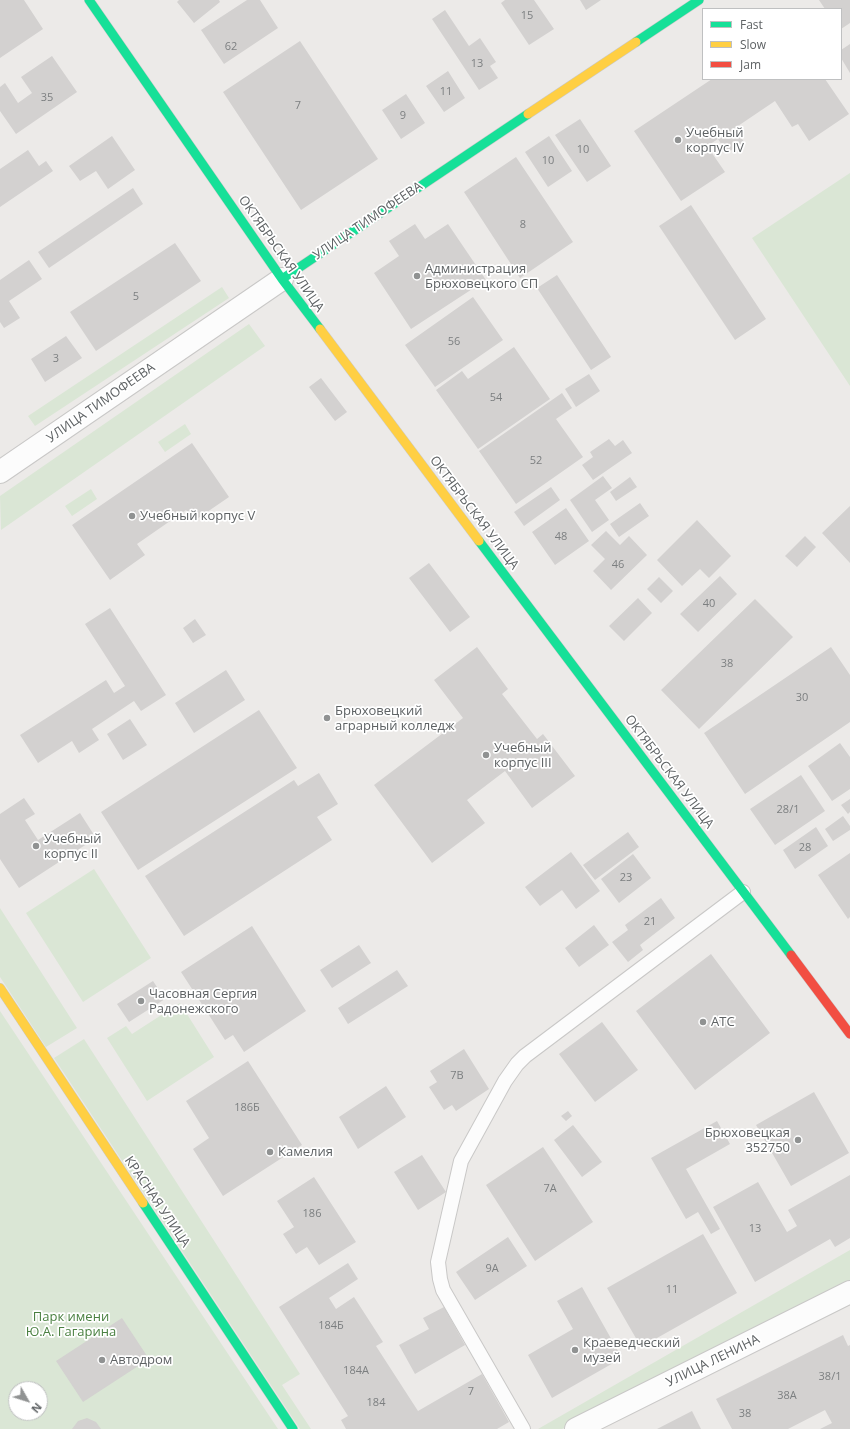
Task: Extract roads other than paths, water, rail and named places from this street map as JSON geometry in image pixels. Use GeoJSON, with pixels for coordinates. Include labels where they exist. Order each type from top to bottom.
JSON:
{"type":"FeatureCollection","features":[{"type":"Feature","properties":{"kind":"street","name":"ОКТЯБРЬСКАЯ УЛИЦА"},"geometry":{"type":"LineString","coordinates":[[89,0],[282,279],[850,1034]]}},
{"type":"Feature","properties":{"kind":"street","name":"УЛИЦА ТИМОФЕЕВА"},"geometry":{"type":"LineString","coordinates":[[0,472],[282,279],[699,0]]}},
{"type":"Feature","properties":{"kind":"street","name":"КРАСНАЯ УЛИЦА"},"geometry":{"type":"LineString","coordinates":[[0,988],[293,1429]]}},
{"type":"Feature","properties":{"kind":"street","name":"УЛИЦА ЛЕНИНА"},"geometry":{"type":"LineString","coordinates":[[576,1429],[850,1292]]}},
{"type":"Feature","properties":{"kind":"lane"},"geometry":{"type":"LineString","coordinates":[[522,1429],[443,1290],[440,1279],[438,1262],[461,1161],[505,1081],[517,1064],[525,1056],[743,892]]}},
{"type":"Feature","properties":{"kind":"place","name":"Учебный корпус IV"},"geometry":{"type":"Point","coordinates":[678,140]}},
{"type":"Feature","properties":{"kind":"place","name":"Администрация Брюховецкого СП"},"geometry":{"type":"Point","coordinates":[417,276]}},
{"type":"Feature","properties":{"kind":"place","name":"Учебный корпус V"},"geometry":{"type":"Point","coordinates":[132,516]}},
{"type":"Feature","properties":{"kind":"place","name":"Брюховецкий аграрный колледж"},"geometry":{"type":"Point","coordinates":[327,718]}},
{"type":"Feature","properties":{"kind":"place","name":"Учебный корпус III"},"geometry":{"type":"Point","coordinates":[486,755]}},
{"type":"Feature","properties":{"kind":"place","name":"Учебный корпус II"},"geometry":{"type":"Point","coordinates":[36,846]}},
{"type":"Feature","properties":{"kind":"place","name":"Часовная Сергия Радонежского"},"geometry":{"type":"Point","coordinates":[141,1001]}},
{"type":"Feature","properties":{"kind":"place","name":"АТС"},"geometry":{"type":"Point","coordinates":[703,1022]}},
{"type":"Feature","properties":{"kind":"place","name":"Брюховецкая 352750"},"geometry":{"type":"Point","coordinates":[798,1140]}},
{"type":"Feature","properties":{"kind":"place","name":"Камелия"},"geometry":{"type":"Point","coordinates":[270,1152]}},
{"type":"Feature","properties":{"kind":"place","name":"Краеведческий музей"},"geometry":{"type":"Point","coordinates":[575,1350]}},
{"type":"Feature","properties":{"kind":"place","name":"Автодром"},"geometry":{"type":"Point","coordinates":[102,1360]}},
{"type":"Feature","properties":{"kind":"park label","name":"Парк имени Ю.А. Гагарина"},"geometry":{"type":"Point","coordinates":[71,1324]}}]}
